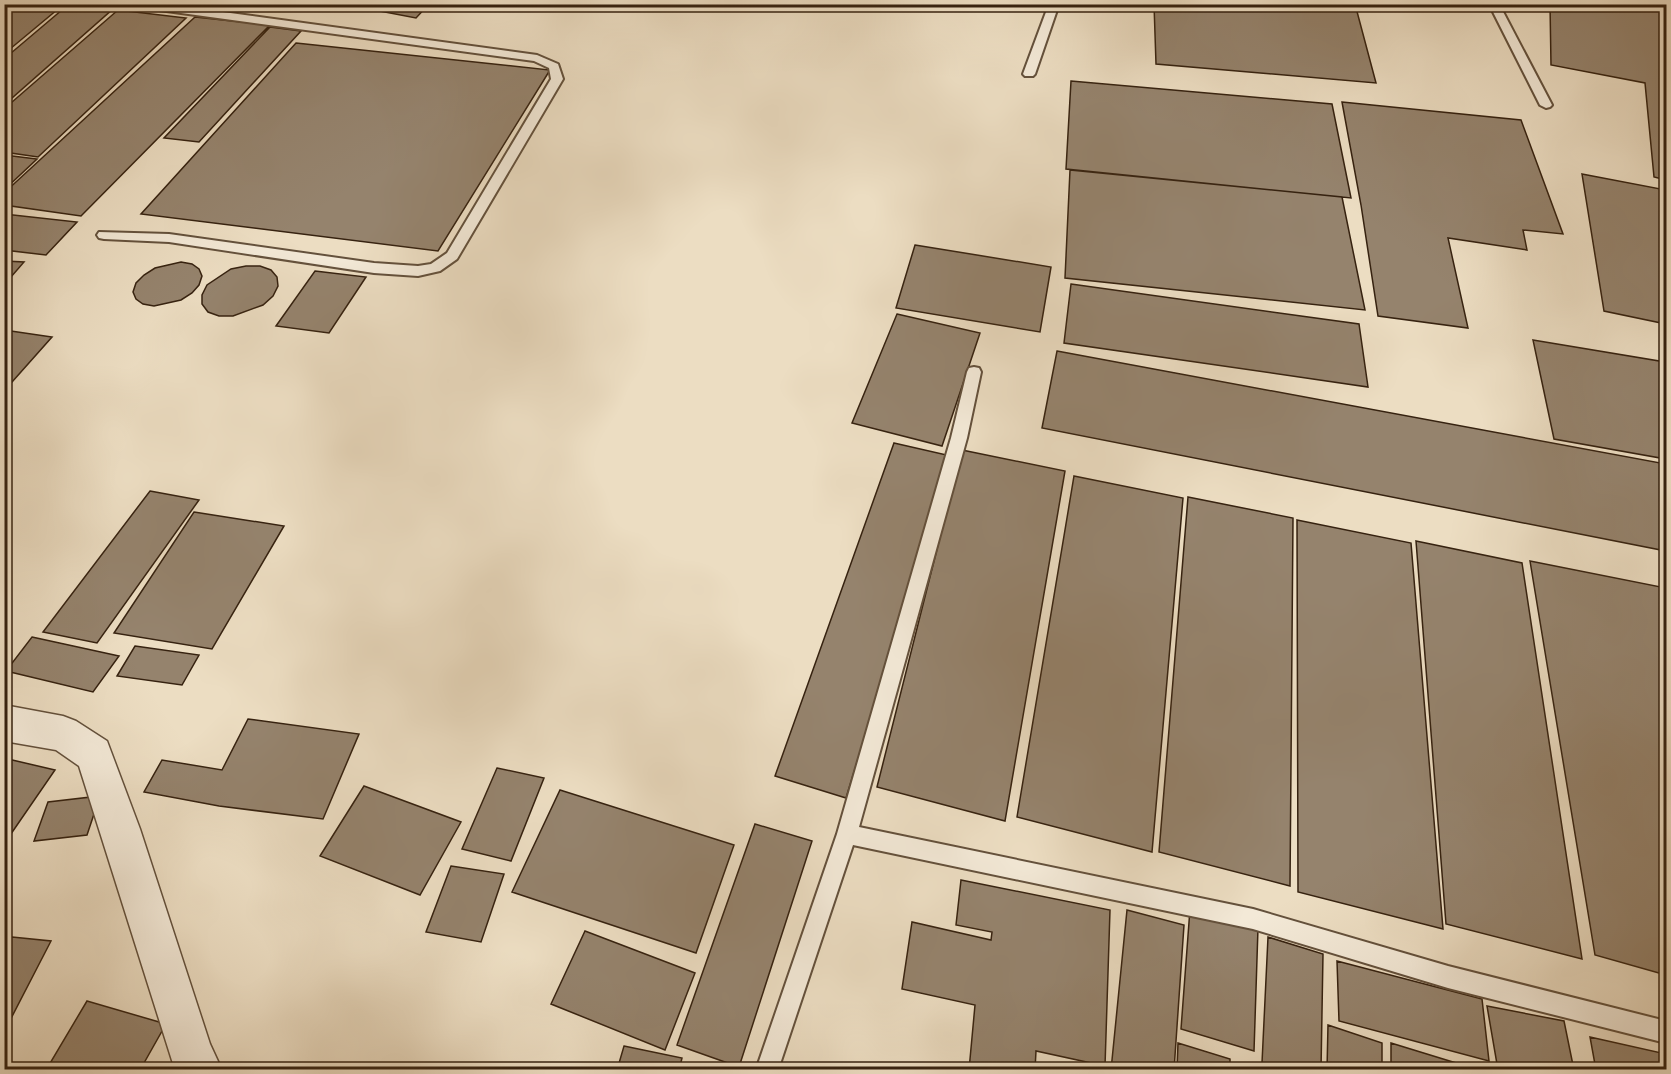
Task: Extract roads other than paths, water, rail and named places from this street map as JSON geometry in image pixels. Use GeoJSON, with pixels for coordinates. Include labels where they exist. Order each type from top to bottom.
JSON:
{"type":"FeatureCollection","features":[{"type":"Feature","properties":{"kind":"street"},"geometry":{"type":"LineString","coordinates":[[4,723],[63,734],[94,754],[191,1055],[200,1070]]}},
{"type":"Feature","properties":{"kind":"lane"},"geometry":{"type":"LineString","coordinates":[[104,235],[169,238],[374,268],[418,271],[435,268],[452,256],[557,78],[554,66],[537,58],[137,4]]}},
{"type":"Feature","properties":{"kind":"lane"},"geometry":{"type":"LineString","coordinates":[[1029,74],[1054,4]]}},
{"type":"Feature","properties":{"kind":"lane"},"geometry":{"type":"LineString","coordinates":[[1494,4],[1546,105]]}},
{"type":"Feature","properties":{"kind":"lane"},"geometry":{"type":"LineString","coordinates":[[766,1070],[847,834],[959,438],[974,372]]}},
{"type":"Feature","properties":{"kind":"lane"},"geometry":{"type":"LineString","coordinates":[[847,834],[1253,919],[1448,976],[1666,1032]]}}]}
